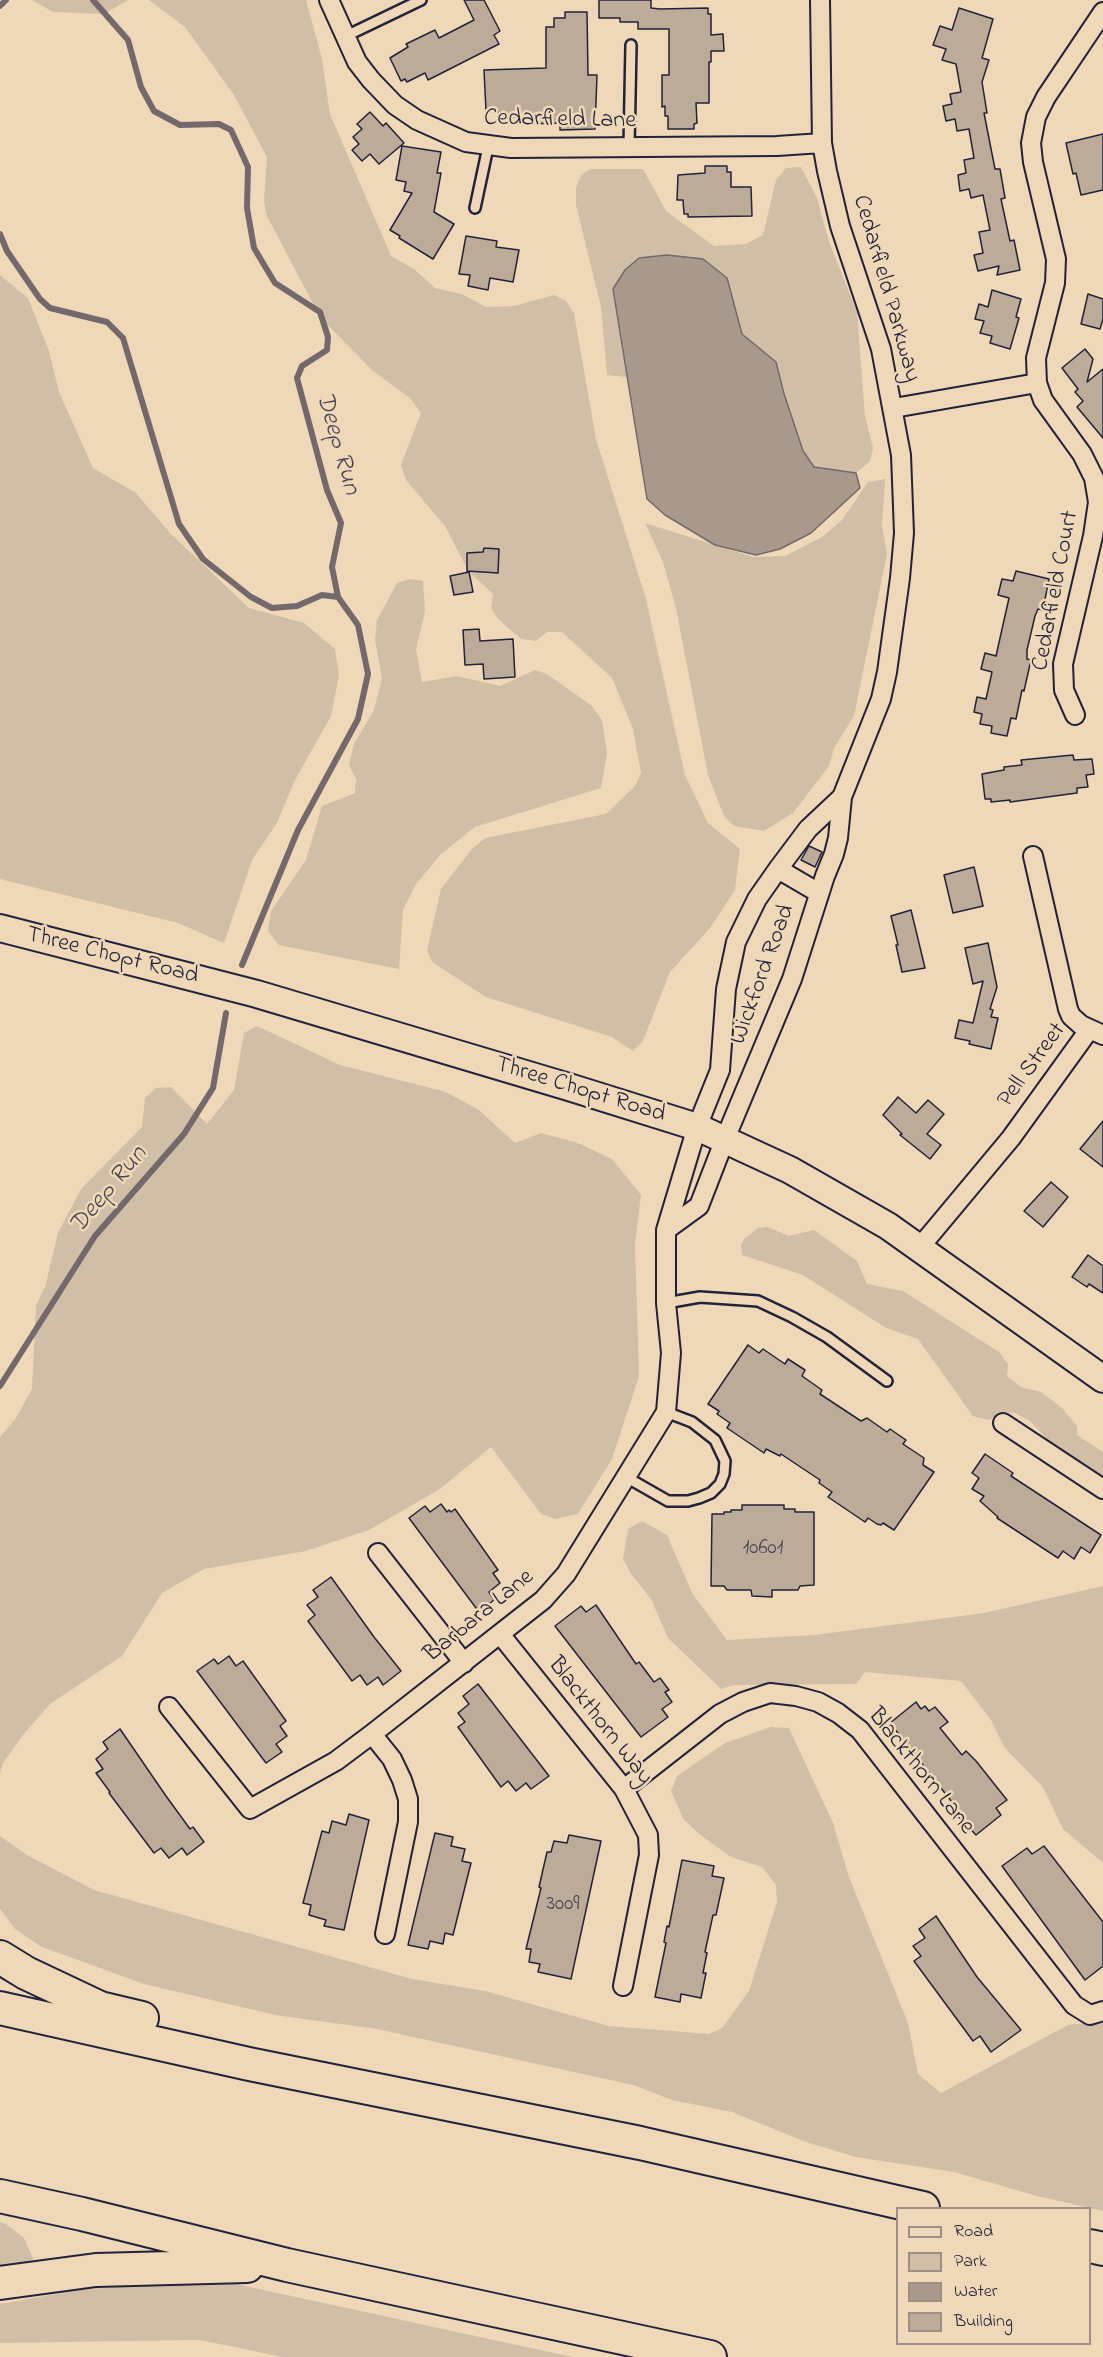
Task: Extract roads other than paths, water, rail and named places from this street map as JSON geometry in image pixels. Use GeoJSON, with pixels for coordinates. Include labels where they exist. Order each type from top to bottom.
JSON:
{"type":"FeatureCollection","features":[{"type":"Feature","properties":{"kind":"highway"},"geometry":{"type":"LineString","coordinates":[[0,1957],[26,1973],[100,2008],[200,2032],[249,2064]]}},
{"type":"Feature","properties":{"kind":"highway"},"geometry":{"type":"LineString","coordinates":[[0,2008],[249,2064],[640,2143],[919,2207]]}},
{"type":"Feature","properties":{"kind":"highway"},"geometry":{"type":"LineString","coordinates":[[0,2196],[287,2265],[710,2357]]}},
{"type":"Feature","properties":{"kind":"highway"},"geometry":{"type":"LineString","coordinates":[[0,2283],[96,2270],[287,2265]]}},
{"type":"Feature","properties":{"kind":"main road","name":"Three Chopt Road"},"geometry":{"type":"LineString","coordinates":[[0,928],[257,994],[697,1127],[790,1170],[846,1200],[920,1247],[1103,1379]]}},
{"type":"Feature","properties":{"kind":"street","name":"Cedarfield Lane"},"geometry":{"type":"LineString","coordinates":[[329,0],[357,62],[395,105],[417,120],[448,135],[488,147],[777,146],[822,143]]}},
{"type":"Feature","properties":{"kind":"street","name":"Cedarfield Parkway"},"geometry":{"type":"LineString","coordinates":[[819,893],[838,838],[842,797],[881,699],[897,602],[904,533],[901,454],[882,349],[840,226],[822,143],[820,0]]}},
{"type":"Feature","properties":{"kind":"street","name":"Cedarfield Court"},"geometry":{"type":"LineString","coordinates":[[1075,715],[1064,690],[1063,664],[1093,536],[1098,502],[1094,478],[1082,454],[1043,400],[1037,383],[1036,358],[1055,283],[1056,259],[1033,162],[1031,143],[1036,117],[1046,97],[1103,12]]}},
{"type":"Feature","properties":{"kind":"street"},"geometry":{"type":"LineString","coordinates":[[894,408],[1037,383]]}},
{"type":"Feature","properties":{"kind":"street","name":"Cedarfield Parkway"},"geometry":{"type":"LineString","coordinates":[[778,869],[808,829],[842,797]]}},
{"type":"Feature","properties":{"kind":"street","name":"Pell Street"},"geometry":{"type":"LineString","coordinates":[[920,1247],[1096,1033],[1071,1016],[1068,1009],[1033,856]]}},
{"type":"Feature","properties":{"kind":"street","name":"Wickford Road"},"geometry":{"type":"LineString","coordinates":[[697,1127],[720,1070],[726,989],[736,942],[757,899],[778,869],[819,893],[792,978],[725,1139]]}},
{"type":"Feature","properties":{"kind":"street","name":"Barbara Lane"},"geometry":{"type":"LineString","coordinates":[[170,1707],[250,1809],[336,1761],[543,1600],[566,1574],[666,1412],[671,1353],[666,1303],[666,1230],[697,1127]]}},
{"type":"Feature","properties":{"kind":"street"},"geometry":{"type":"LineString","coordinates":[[666,1230],[699,1206],[725,1139]]}},
{"type":"Feature","properties":{"kind":"street"},"geometry":{"type":"LineString","coordinates":[[1003,1423],[1103,1489]]}},
{"type":"Feature","properties":{"kind":"street"},"geometry":{"type":"LineString","coordinates":[[378,1553],[464,1662]]}},
{"type":"Feature","properties":{"kind":"street","name":"Blackthorn Way"},"geometry":{"type":"LineString","coordinates":[[500,1634],[624,1789],[648,1835],[649,1855],[623,1986]]}},
{"type":"Feature","properties":{"kind":"street","name":"Blackthorn Lane"},"geometry":{"type":"LineString","coordinates":[[624,1789],[720,1714],[743,1702],[770,1694],[796,1696],[818,1702],[838,1713],[860,1730],[1074,2005],[1090,2015],[1103,2011]]}},
{"type":"Feature","properties":{"kind":"street"},"geometry":{"type":"LineString","coordinates":[[372,1734],[392,1760],[408,1799],[408,1822],[386,1934]]}},
{"type":"Feature","properties":{"kind":"lane"},"geometry":{"type":"LineString","coordinates":[[345,37],[421,0]]}},
{"type":"Feature","properties":{"kind":"lane"},"geometry":{"type":"LineString","coordinates":[[629,147],[631,45]]}},
{"type":"Feature","properties":{"kind":"lane"},"geometry":{"type":"LineString","coordinates":[[475,208],[488,147]]}},
{"type":"Feature","properties":{"kind":"lane"},"geometry":{"type":"LineString","coordinates":[[666,1303],[700,1297],[758,1301],[827,1337],[886,1381]]}},
{"type":"Feature","properties":{"kind":"lane"},"geometry":{"type":"LineString","coordinates":[[626,1477],[668,1501],[688,1501],[699,1498],[711,1493],[720,1484],[725,1461],[716,1440],[692,1422],[666,1412]]}},
{"type":"Feature","properties":{"kind":"water"},"geometry":{"type":"Polygon","coordinates":[[[667,255],[703,259],[727,278],[742,334],[776,362],[803,451],[814,467],[856,473],[860,488],[811,533],[780,549],[756,555],[715,545],[665,515],[647,499],[613,289],[625,270],[639,258],[667,255]]]}},
{"type":"Feature","properties":{"kind":"waterway","name":"Deep Run"},"geometry":{"type":"LineString","coordinates":[[0,6],[6,0]]}},
{"type":"Feature","properties":{"kind":"waterway","name":"Deep Run"},"geometry":{"type":"LineString","coordinates":[[93,0],[128,40],[141,87],[154,111],[180,125],[219,124],[231,130],[248,167],[247,208],[254,248],[275,283],[320,312],[328,337],[327,350],[302,366],[297,378],[327,490],[341,523],[332,567],[338,597],[358,625],[368,674],[358,719],[298,830],[242,965]]}},
{"type":"Feature","properties":{"kind":"waterway","name":"Deep Run"},"geometry":{"type":"LineString","coordinates":[[0,234],[7,251],[40,299],[50,308],[107,322],[123,338],[179,524],[203,559],[251,597],[272,608],[297,606],[322,595],[338,597]]}},
{"type":"Feature","properties":{"kind":"waterway","name":"Deep Run"},"geometry":{"type":"LineString","coordinates":[[0,1386],[95,1236],[184,1134],[213,1088],[226,1013]]}}]}
